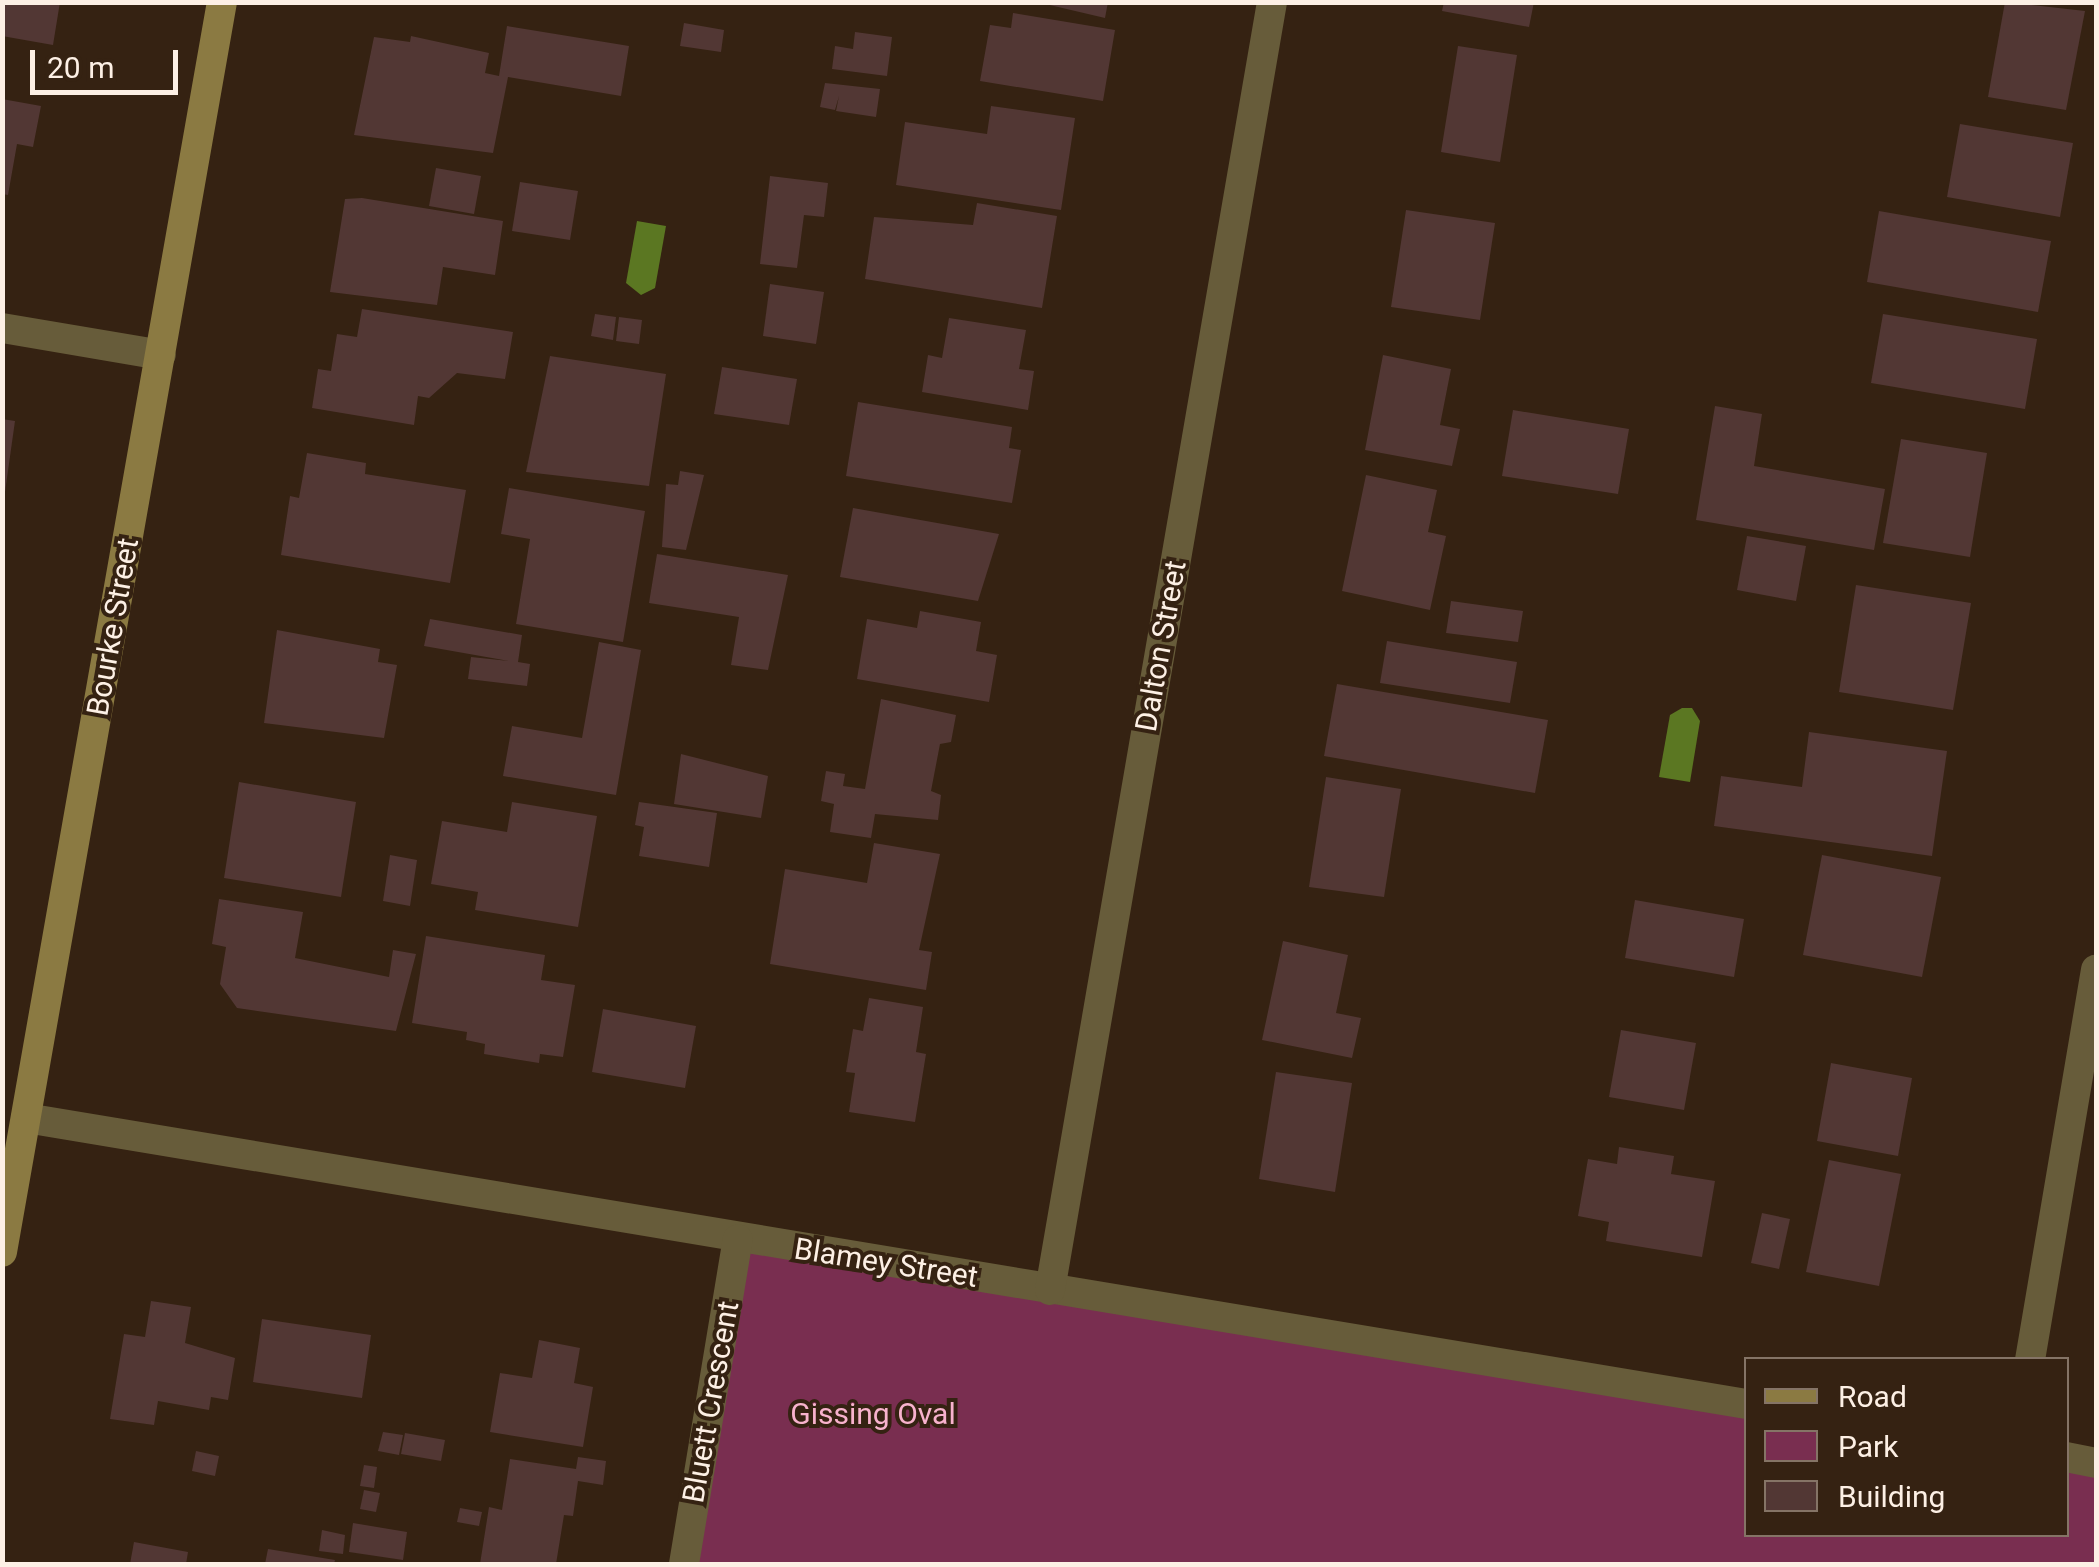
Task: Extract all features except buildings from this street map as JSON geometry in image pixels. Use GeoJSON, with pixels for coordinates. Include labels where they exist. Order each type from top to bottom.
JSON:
{"type":"FeatureCollection","features":[{"type":"Feature","properties":{"kind":"main road","name":"Bourke Street"},"geometry":{"type":"LineString","coordinates":[[2,1252],[222,2]]}},
{"type":"Feature","properties":{"kind":"street","name":"Dalton Street"},"geometry":{"type":"LineString","coordinates":[[1050,1290],[1272,2]]}},
{"type":"Feature","properties":{"kind":"street"},"geometry":{"type":"LineString","coordinates":[[2,328],[161,356]]}},
{"type":"Feature","properties":{"kind":"street"},"geometry":{"type":"LineString","coordinates":[[2031,1357],[2096,970]]}},
{"type":"Feature","properties":{"kind":"street","name":"Blamey Street"},"geometry":{"type":"LineString","coordinates":[[26,1118],[1744,1404]]}},
{"type":"Feature","properties":{"kind":"street","name":"Bluett Crescent"},"geometry":{"type":"LineString","coordinates":[[684,1564],[738,1238]]}},
{"type":"Feature","properties":{"kind":"street"},"geometry":{"type":"LineString","coordinates":[[2069,1458],[2096,1463]]}},
{"type":"Feature","properties":{"kind":"green space","name":"Gissing Oval"},"geometry":{"type":"Polygon","coordinates":[[[738,1239],[1744,1404],[1744,1537],[2069,1537],[2069,1457],[2096,1463],[2096,1564],[684,1564],[738,1239]]]}},
{"type":"Feature","properties":{"kind":"shaded area"},"geometry":{"type":"Polygon","coordinates":[[[637,221],[666,226],[655,288],[641,295],[626,283],[637,221]]]}},
{"type":"Feature","properties":{"kind":"shaded area"},"geometry":{"type":"Polygon","coordinates":[[[1682,708],[1692,708],[1700,721],[1690,782],[1659,777],[1670,715],[1682,708]]]}}]}
